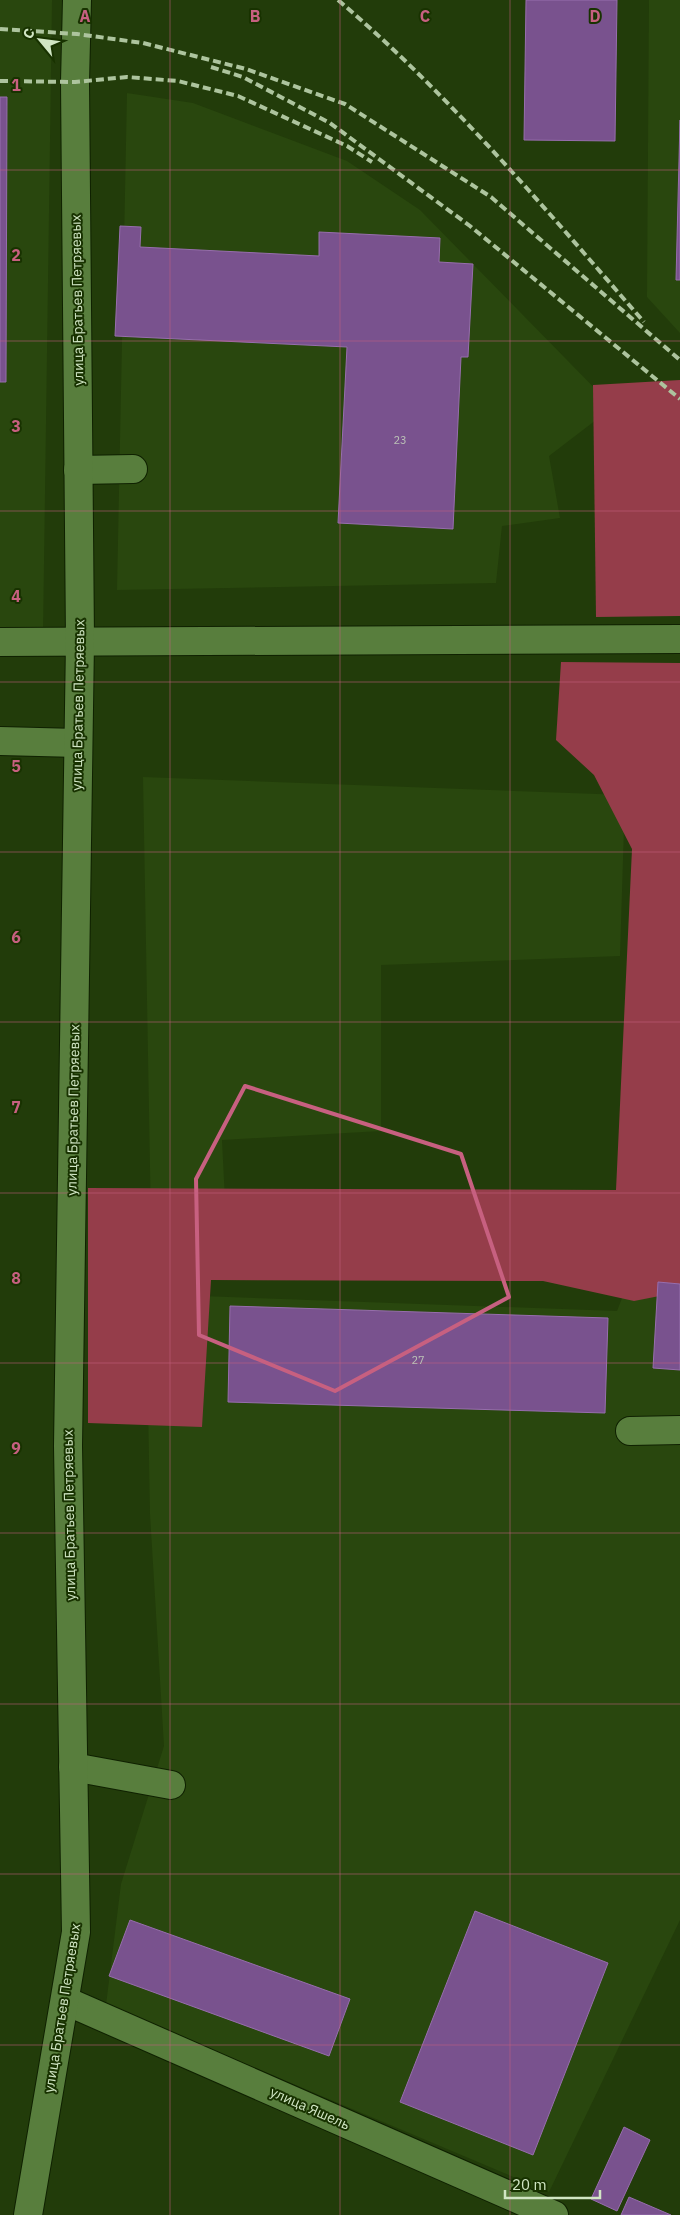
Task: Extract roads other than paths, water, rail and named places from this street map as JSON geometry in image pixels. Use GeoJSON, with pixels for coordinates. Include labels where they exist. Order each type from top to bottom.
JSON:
{"type":"FeatureCollection","features":[{"type":"Feature","properties":{"kind":"street","name":"улица Братьев Петряевых"},"geometry":{"type":"LineString","coordinates":[[28,2215],[66,2001],[76,1932],[73,1767],[58,1551],[68,1446],[80,641],[75,82],[77,0]]}},
{"type":"Feature","properties":{"kind":"street"},"geometry":{"type":"LineString","coordinates":[[78,470],[133,469]]}},
{"type":"Feature","properties":{"kind":"street"},"geometry":{"type":"LineString","coordinates":[[0,642],[680,639]]}},
{"type":"Feature","properties":{"kind":"street"},"geometry":{"type":"LineString","coordinates":[[0,741],[78,743]]}},
{"type":"Feature","properties":{"kind":"street"},"geometry":{"type":"LineString","coordinates":[[630,1431],[680,1430]]}},
{"type":"Feature","properties":{"kind":"street"},"geometry":{"type":"LineString","coordinates":[[73,1767],[171,1786]]}},
{"type":"Feature","properties":{"kind":"street","name":"улица Яшель"},"geometry":{"type":"LineString","coordinates":[[66,2001],[554,2215]]}},
{"type":"Feature","properties":{"kind":"railway"},"geometry":{"type":"LineString","coordinates":[[338,0],[419,75],[497,155],[644,322]]}},
{"type":"Feature","properties":{"kind":"railway"},"geometry":{"type":"LineString","coordinates":[[0,29],[77,34],[143,43],[246,69],[345,104],[491,197],[680,360]]}},
{"type":"Feature","properties":{"kind":"railway"},"geometry":{"type":"LineString","coordinates":[[211,67],[243,77],[330,123],[470,226],[680,399]]}},
{"type":"Feature","properties":{"kind":"railway"},"geometry":{"type":"LineString","coordinates":[[0,81],[75,82],[127,77],[178,81],[238,96],[347,146],[372,162]]}}]}
